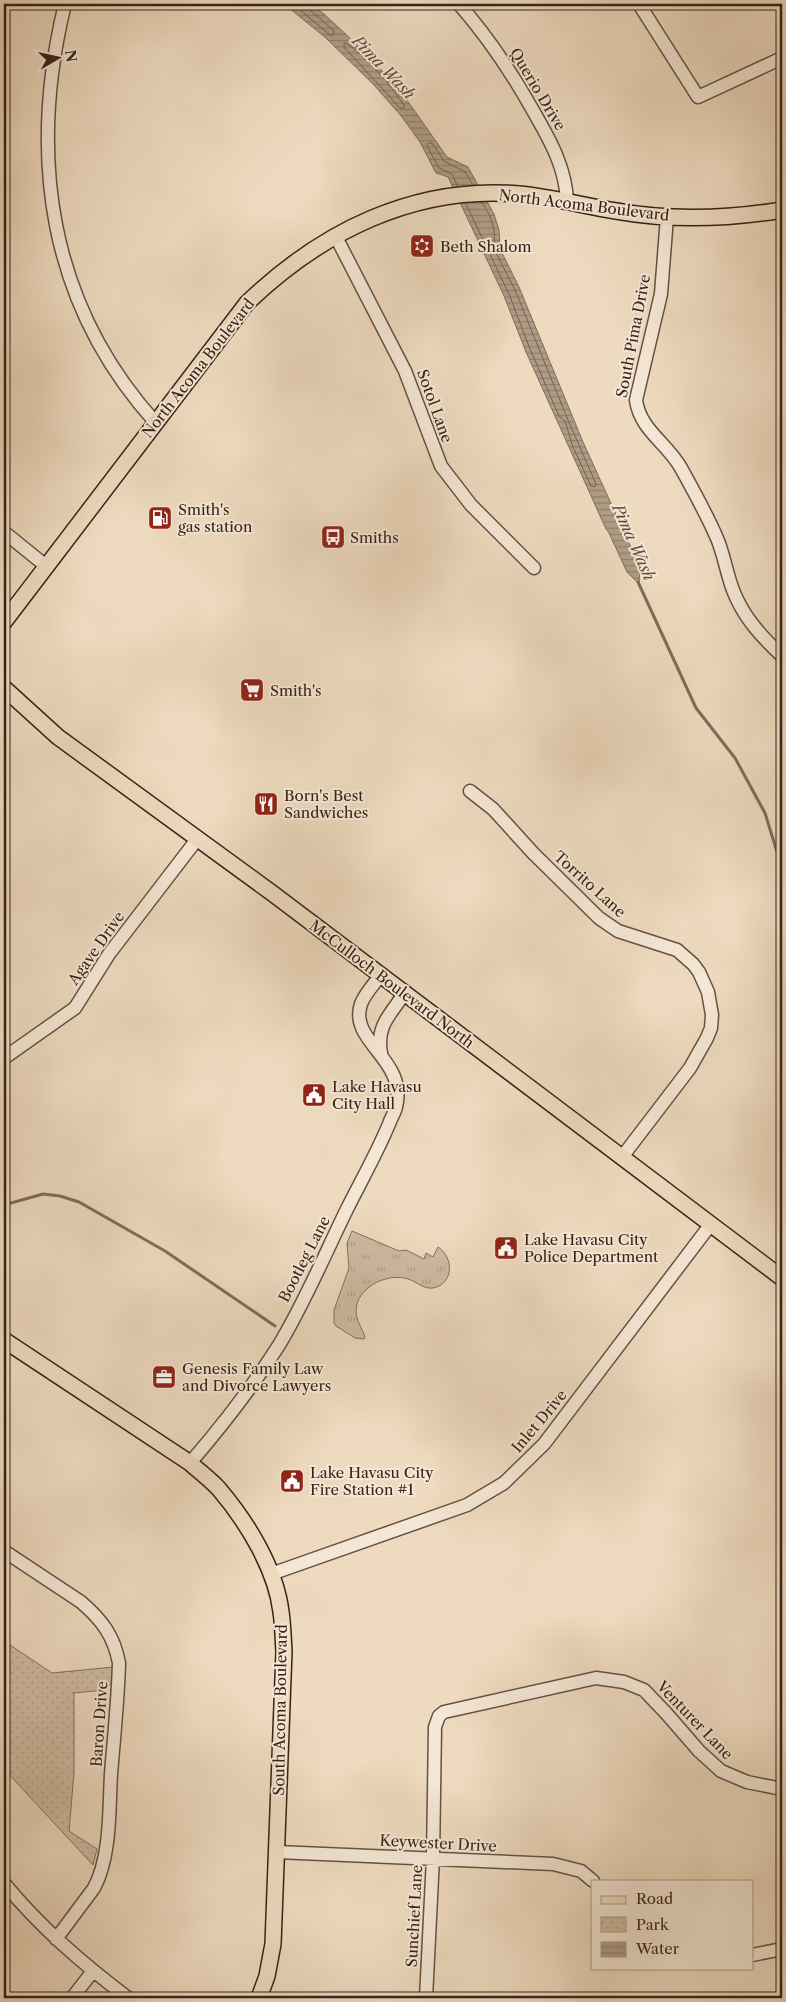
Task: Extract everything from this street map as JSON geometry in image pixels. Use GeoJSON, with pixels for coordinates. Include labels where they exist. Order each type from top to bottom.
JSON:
{"type":"FeatureCollection","features":[{"type":"Feature","properties":{"kind":"main road","name":"North Acoma Boulevard"},"geometry":{"type":"LineString","coordinates":[[4,622],[247,303],[274,277],[336,235],[371,218],[411,205],[448,197],[487,194],[520,194],[616,211],[666,217],[707,218],[746,216],[782,210]]}},
{"type":"Feature","properties":{"kind":"main road","name":"McCulloch Boulevard North"},"geometry":{"type":"LineString","coordinates":[[4,688],[58,736],[198,838],[782,1278]]}},
{"type":"Feature","properties":{"kind":"main road","name":"South Acoma Boulevard"},"geometry":{"type":"LineString","coordinates":[[4,1340],[190,1463],[218,1488],[241,1518],[258,1545],[270,1574],[281,1610],[284,1651],[273,1944],[267,1976],[260,1998]]}},
{"type":"Feature","properties":{"kind":"street"},"geometry":{"type":"LineString","coordinates":[[65,4],[51,76],[47,121],[49,182],[58,234],[78,300],[98,341],[134,399],[155,422]]}},
{"type":"Feature","properties":{"kind":"street","name":"Querio Drive"},"geometry":{"type":"LineString","coordinates":[[459,4],[478,25],[508,67],[548,137],[567,186],[567,202]]}},
{"type":"Feature","properties":{"kind":"street"},"geometry":{"type":"LineString","coordinates":[[639,4],[698,97],[782,58]]}},
{"type":"Feature","properties":{"kind":"street","name":"South Pima Drive"},"geometry":{"type":"LineString","coordinates":[[666,217],[661,294],[636,400],[637,409],[645,427],[674,456],[706,514],[722,551],[732,589],[746,617],[782,656]]}},
{"type":"Feature","properties":{"kind":"street","name":"Sotol Lane"},"geometry":{"type":"LineString","coordinates":[[336,235],[405,371],[441,466],[471,504],[534,568]]}},
{"type":"Feature","properties":{"kind":"street"},"geometry":{"type":"LineString","coordinates":[[4,532],[46,566]]}},
{"type":"Feature","properties":{"kind":"street","name":"Torrito Lane"},"geometry":{"type":"LineString","coordinates":[[470,791],[493,809],[533,854],[599,918],[618,931],[677,950],[694,964],[700,972],[708,992],[712,1015],[711,1028],[707,1038],[690,1068],[622,1156]]}},
{"type":"Feature","properties":{"kind":"street","name":"Agave Drive"},"geometry":{"type":"LineString","coordinates":[[4,1058],[74,1008],[109,954],[198,838]]}},
{"type":"Feature","properties":{"kind":"street","name":"Bootleg Lane"},"geometry":{"type":"LineString","coordinates":[[190,1463],[248,1391],[279,1344],[382,1142],[396,1106],[398,1090],[393,1072],[381,1053],[367,1039],[361,1027],[359,1017],[361,1003],[380,976]]}},
{"type":"Feature","properties":{"kind":"street"},"geometry":{"type":"LineString","coordinates":[[381,1053],[378,1040],[382,1026],[404,994]]}},
{"type":"Feature","properties":{"kind":"street","name":"Inlet Drive"},"geometry":{"type":"LineString","coordinates":[[270,1574],[467,1505],[504,1483],[544,1444],[711,1224]]}},
{"type":"Feature","properties":{"kind":"street","name":"Baron Drive"},"geometry":{"type":"LineString","coordinates":[[4,1551],[81,1602],[91,1611],[106,1627],[116,1646],[119,1664],[107,1831],[103,1861],[98,1880],[91,1893],[56,1939]]}},
{"type":"Feature","properties":{"kind":"street","name":"Venturer Lane"},"geometry":{"type":"LineString","coordinates":[[439,1716],[454,1709],[596,1678],[624,1682],[644,1690],[699,1751],[721,1771],[747,1782],[782,1789]]}},
{"type":"Feature","properties":{"kind":"street","name":"Sunchief Lane"},"geometry":{"type":"LineString","coordinates":[[426,1998],[433,1858],[435,1727],[439,1716]]}},
{"type":"Feature","properties":{"kind":"street","name":"Keywester Drive"},"geometry":{"type":"LineString","coordinates":[[277,1852],[553,1864],[581,1871],[592,1880]]}},
{"type":"Feature","properties":{"kind":"street"},"geometry":{"type":"LineString","coordinates":[[4,1883],[56,1939],[128,1998]]}},
{"type":"Feature","properties":{"kind":"street"},"geometry":{"type":"LineString","coordinates":[[754,1954],[782,1949]]}},
{"type":"Feature","properties":{"kind":"street"},"geometry":{"type":"LineString","coordinates":[[72,1998],[93,1970]]}},
{"type":"Feature","properties":{"kind":"green space"},"geometry":{"type":"Polygon","coordinates":[[[352,1231],[399,1251],[406,1250],[424,1259],[426,1253],[433,1257],[438,1247],[443,1251],[449,1263],[448,1276],[440,1286],[429,1288],[408,1279],[396,1277],[380,1281],[366,1290],[357,1303],[356,1311],[365,1337],[364,1339],[355,1338],[334,1323],[334,1310],[349,1268],[347,1243],[352,1231]]]}},
{"type":"Feature","properties":{"kind":"green space"},"geometry":{"type":"Polygon","coordinates":[[[4,1641],[52,1673],[114,1667],[112,1683],[105,1690],[74,1693],[74,1773],[69,1831],[97,1849],[93,1865],[4,1769],[4,1641]]]}},
{"type":"Feature","properties":{"kind":"water"},"geometry":{"type":"Polygon","coordinates":[[[284,4],[309,4],[324,14],[366,53],[402,93],[447,157],[468,167],[494,214],[499,230],[500,249],[519,287],[583,442],[640,567],[639,584],[627,572],[606,529],[526,352],[504,296],[448,177],[436,173],[420,142],[402,117],[374,85],[326,38],[284,4]]]}},
{"type":"Feature","properties":{"kind":"waterway","name":"Pima Wash"},"geometry":{"type":"LineString","coordinates":[[638,582],[696,708],[735,758],[765,813],[782,868]]}},
{"type":"Feature","properties":{"kind":"waterway"},"geometry":{"type":"LineString","coordinates":[[4,1205],[43,1194],[60,1196],[79,1202],[165,1251],[275,1326]]}},
{"type":"Feature","properties":{"kind":"place","name":"Beth Shalom"},"geometry":{"type":"Point","coordinates":[422,246]}},
{"type":"Feature","properties":{"kind":"place","name":"Smith's gas station"},"geometry":{"type":"Point","coordinates":[160,518]}},
{"type":"Feature","properties":{"kind":"place","name":"Smiths"},"geometry":{"type":"Point","coordinates":[333,537]}},
{"type":"Feature","properties":{"kind":"place","name":"Smith's"},"geometry":{"type":"Point","coordinates":[252,690]}},
{"type":"Feature","properties":{"kind":"place","name":"Born's Best Sandwiches"},"geometry":{"type":"Point","coordinates":[266,804]}},
{"type":"Feature","properties":{"kind":"place","name":"Lake Havasu City Hall"},"geometry":{"type":"Point","coordinates":[314,1095]}},
{"type":"Feature","properties":{"kind":"place","name":"Lake Havasu City Police Department"},"geometry":{"type":"Point","coordinates":[506,1248]}},
{"type":"Feature","properties":{"kind":"place","name":"Genesis Family Law and Divorce Lawyers"},"geometry":{"type":"Point","coordinates":[164,1377]}},
{"type":"Feature","properties":{"kind":"place","name":"Lake Havasu City Fire Station #1"},"geometry":{"type":"Point","coordinates":[292,1481]}}]}
